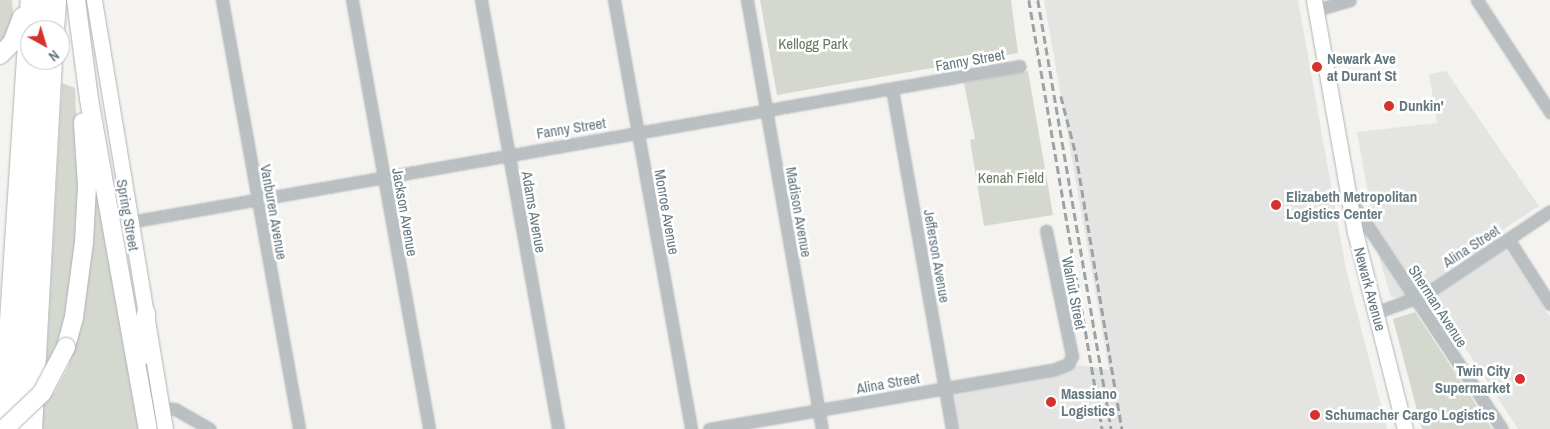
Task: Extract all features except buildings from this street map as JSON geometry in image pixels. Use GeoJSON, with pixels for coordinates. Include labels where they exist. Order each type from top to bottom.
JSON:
{"type":"FeatureCollection","features":[{"type":"Feature","properties":{"kind":"highway"},"geometry":{"type":"LineString","coordinates":[[0,55],[14,39],[29,0]]}},
{"type":"Feature","properties":{"kind":"highway"},"geometry":{"type":"LineString","coordinates":[[3,429],[29,0]]}},
{"type":"Feature","properties":{"kind":"highway"},"geometry":{"type":"LineString","coordinates":[[41,20],[42,0]]}},
{"type":"Feature","properties":{"kind":"highway"},"geometry":{"type":"LineString","coordinates":[[56,20],[57,0]]}},
{"type":"Feature","properties":{"kind":"highway"},"geometry":{"type":"LineString","coordinates":[[3,429],[42,393],[66,347],[81,265],[87,195],[76,7]]}},
{"type":"Feature","properties":{"kind":"highway"},"geometry":{"type":"LineString","coordinates":[[76,7],[89,99],[148,429]]}},
{"type":"Feature","properties":{"kind":"highway"},"geometry":{"type":"LineString","coordinates":[[17,429],[37,70]]}},
{"type":"Feature","properties":{"kind":"highway"},"geometry":{"type":"LineString","coordinates":[[33,429],[52,70]]}},
{"type":"Feature","properties":{"kind":"highway"},"geometry":{"type":"LineString","coordinates":[[143,400],[146,377],[142,341],[146,313]]}},
{"type":"Feature","properties":{"kind":"main road","name":"Spring Street"},"geometry":{"type":"LineString","coordinates":[[94,0],[165,429]]}},
{"type":"Feature","properties":{"kind":"main road","name":"Newark Avenue"},"geometry":{"type":"LineString","coordinates":[[1315,5],[1349,198],[1405,429]]}},
{"type":"Feature","properties":{"kind":"street","name":"Vanburen Avenue"},"geometry":{"type":"LineString","coordinates":[[222,0],[256,199],[299,429]]}},
{"type":"Feature","properties":{"kind":"street","name":"Jackson Avenue"},"geometry":{"type":"LineString","coordinates":[[352,0],[429,429]]}},
{"type":"Feature","properties":{"kind":"street","name":"Adams Avenue"},"geometry":{"type":"LineString","coordinates":[[481,0],[558,429]]}},
{"type":"Feature","properties":{"kind":"street","name":"Monroe Avenue"},"geometry":{"type":"LineString","coordinates":[[614,0],[691,429]]}},
{"type":"Feature","properties":{"kind":"street","name":"Madison Avenue"},"geometry":{"type":"LineString","coordinates":[[747,0],[822,429]]}},
{"type":"Feature","properties":{"kind":"street"},"geometry":{"type":"LineString","coordinates":[[1315,5],[1350,0]]}},
{"type":"Feature","properties":{"kind":"street"},"geometry":{"type":"LineString","coordinates":[[1477,0],[1550,112]]}},
{"type":"Feature","properties":{"kind":"street","name":"Fanny Street"},"geometry":{"type":"LineString","coordinates":[[130,222],[509,153],[767,111],[1019,66]]}},
{"type":"Feature","properties":{"kind":"street","name":"Jefferson Avenue"},"geometry":{"type":"LineString","coordinates":[[892,88],[952,429]]}},
{"type":"Feature","properties":{"kind":"street","name":"Sherman Avenue"},"geometry":{"type":"LineString","coordinates":[[1349,198],[1502,429]]}},
{"type":"Feature","properties":{"kind":"street","name":"Alina Street"},"geometry":{"type":"LineString","coordinates":[[1377,312],[1416,300],[1550,211]]}},
{"type":"Feature","properties":{"kind":"street","name":"Walnut Street"},"geometry":{"type":"LineString","coordinates":[[1046,231],[1072,356],[1070,362]]}},
{"type":"Feature","properties":{"kind":"street"},"geometry":{"type":"LineString","coordinates":[[1509,240],[1550,304]]}},
{"type":"Feature","properties":{"kind":"street","name":"Alina Street"},"geometry":{"type":"LineString","coordinates":[[709,429],[1055,369],[1070,362]]}},
{"type":"Feature","properties":{"kind":"street"},"geometry":{"type":"LineString","coordinates":[[161,408],[175,408],[210,429]]}},
{"type":"Feature","properties":{"kind":"shaded area"},"geometry":{"type":"Polygon","coordinates":[[[1044,0],[1298,0],[1346,269],[1387,429],[953,429],[946,389],[1079,365],[1109,370],[1044,0]]]}},
{"type":"Feature","properties":{"kind":"shaded area"},"geometry":{"type":"Polygon","coordinates":[[[1446,71],[1539,206],[1496,234],[1550,317],[1550,429],[1518,429],[1434,300],[1391,297],[1380,260],[1357,132],[1437,123],[1429,74],[1446,71]]]}},
{"type":"Feature","properties":{"kind":"green space"},"geometry":{"type":"Polygon","coordinates":[[[0,0],[12,0],[13,15],[11,28],[0,47],[0,0]]]}},
{"type":"Feature","properties":{"kind":"green space","name":"Kellogg Park"},"geometry":{"type":"Polygon","coordinates":[[[760,0],[1011,0],[1018,53],[777,95],[760,0]]]}},
{"type":"Feature","properties":{"kind":"green space","name":"Kenah Field"},"geometry":{"type":"Polygon","coordinates":[[[1028,71],[1053,215],[984,226],[970,140],[975,139],[964,83],[1028,71]]]}},
{"type":"Feature","properties":{"kind":"green space"},"geometry":{"type":"Polygon","coordinates":[[[62,83],[75,88],[81,228],[65,321],[46,370],[62,83]]]}},
{"type":"Feature","properties":{"kind":"green space"},"geometry":{"type":"Polygon","coordinates":[[[89,131],[143,429],[43,429],[41,407],[55,392],[69,365],[73,346],[89,131]]]}},
{"type":"Feature","properties":{"kind":"green space"},"geometry":{"type":"Polygon","coordinates":[[[1415,312],[1492,429],[1422,429],[1393,319],[1415,312]]]}},
{"type":"Feature","properties":{"kind":"railway"},"geometry":{"type":"LineString","coordinates":[[1029,0],[1102,429]]}},
{"type":"Feature","properties":{"kind":"railway"},"geometry":{"type":"LineString","coordinates":[[1038,0],[1111,429]]}},
{"type":"Feature","properties":{"kind":"railway"},"geometry":{"type":"LineString","coordinates":[[1061,96],[1076,154],[1122,429]]}},
{"type":"Feature","properties":{"kind":"place","name":"Newark Ave at Durant St"},"geometry":{"type":"Point","coordinates":[1317,67]}},
{"type":"Feature","properties":{"kind":"place","name":"Dunkin'"},"geometry":{"type":"Point","coordinates":[1389,106]}},
{"type":"Feature","properties":{"kind":"place","name":"Elizabeth Metropolitan Logistics Center"},"geometry":{"type":"Point","coordinates":[1276,205]}},
{"type":"Feature","properties":{"kind":"place","name":"Twin City Supermarket"},"geometry":{"type":"Point","coordinates":[1520,379]}},
{"type":"Feature","properties":{"kind":"place","name":"Massiano Logistics"},"geometry":{"type":"Point","coordinates":[1051,402]}},
{"type":"Feature","properties":{"kind":"place","name":"Schumacher Cargo Logistics"},"geometry":{"type":"Point","coordinates":[1315,415]}}]}
